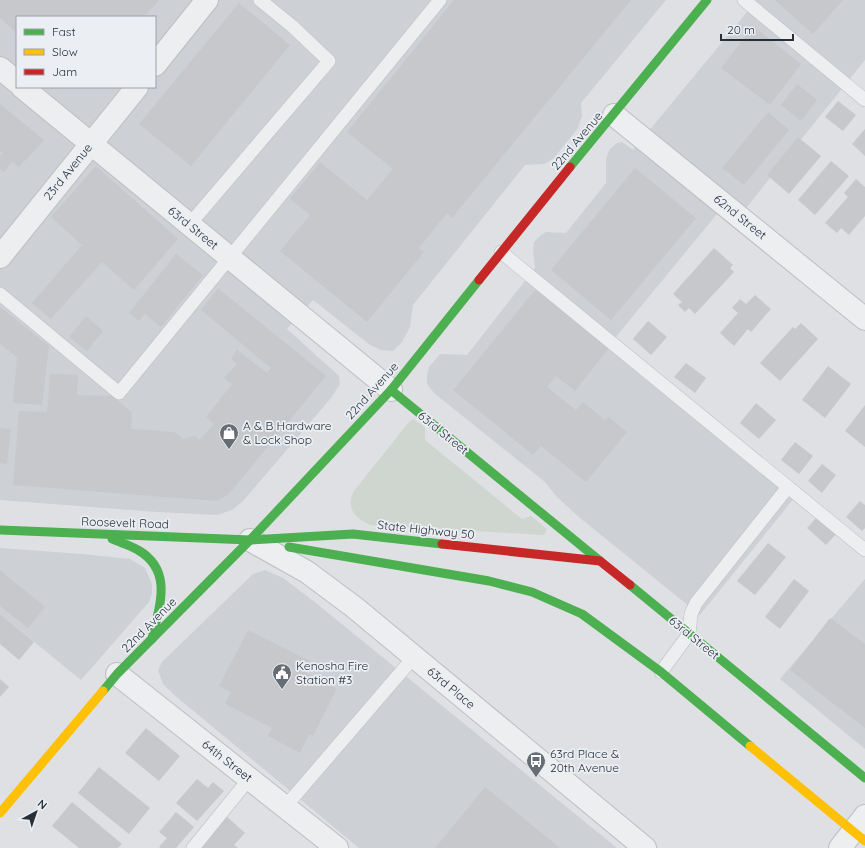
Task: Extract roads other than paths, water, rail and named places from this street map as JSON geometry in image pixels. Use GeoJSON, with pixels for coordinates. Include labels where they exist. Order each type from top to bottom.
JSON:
{"type":"FeatureCollection","features":[{"type":"Feature","properties":{"kind":"main road","name":"22nd Avenue"},"geometry":{"type":"LineString","coordinates":[[0,813],[117,674],[250,540],[391,390],[501,252],[707,0]]}},
{"type":"Feature","properties":{"kind":"main road","name":"63rd Street"},"geometry":{"type":"LineString","coordinates":[[391,390],[865,778]]}},
{"type":"Feature","properties":{"kind":"main road","name":"Roosevelt Road"},"geometry":{"type":"LineString","coordinates":[[2,532],[250,540]]}},
{"type":"Feature","properties":{"kind":"main road"},"geometry":{"type":"LineString","coordinates":[[98,534],[134,547],[146,556],[158,570],[162,584],[162,596],[152,639]]}},
{"type":"Feature","properties":{"kind":"main road","name":"State Highway 50"},"geometry":{"type":"LineString","coordinates":[[250,540],[353,534],[600,561]]}},
{"type":"Feature","properties":{"kind":"main road"},"geometry":{"type":"LineString","coordinates":[[250,540],[489,581],[532,592],[582,614],[661,672],[861,829]]}},
{"type":"Feature","properties":{"kind":"street"},"geometry":{"type":"LineString","coordinates":[[156,64],[207,0]]}},
{"type":"Feature","properties":{"kind":"street"},"geometry":{"type":"LineString","coordinates":[[0,68],[16,81]]}},
{"type":"Feature","properties":{"kind":"street","name":"63rd Street"},"geometry":{"type":"LineString","coordinates":[[23,88],[391,390]]}},
{"type":"Feature","properties":{"kind":"street","name":"23rd Avenue"},"geometry":{"type":"LineString","coordinates":[[0,257],[136,88]]}},
{"type":"Feature","properties":{"kind":"street","name":"62nd Street"},"geometry":{"type":"LineString","coordinates":[[614,115],[865,319]]}},
{"type":"Feature","properties":{"kind":"street","name":"63rd Place"},"geometry":{"type":"LineString","coordinates":[[250,540],[307,572],[354,607],[645,848]]}},
{"type":"Feature","properties":{"kind":"street","name":"64th Street"},"geometry":{"type":"LineString","coordinates":[[117,674],[337,848]]}},
{"type":"Feature","properties":{"kind":"street"},"geometry":{"type":"LineString","coordinates":[[840,848],[861,829]]}},
{"type":"Feature","properties":{"kind":"lane"},"geometry":{"type":"LineString","coordinates":[[189,224],[329,61],[292,26],[260,0]]}},
{"type":"Feature","properties":{"kind":"lane"},"geometry":{"type":"LineString","coordinates":[[0,294],[119,393],[440,0]]}},
{"type":"Feature","properties":{"kind":"lane"},"geometry":{"type":"LineString","coordinates":[[744,0],[865,100]]}},
{"type":"Feature","properties":{"kind":"lane"},"geometry":{"type":"LineString","coordinates":[[501,252],[865,550]]}},
{"type":"Feature","properties":{"kind":"lane"},"geometry":{"type":"LineString","coordinates":[[661,672],[689,634],[691,614],[696,603],[788,487]]}},
{"type":"Feature","properties":{"kind":"lane"},"geometry":{"type":"LineString","coordinates":[[285,807],[414,658]]}},
{"type":"Feature","properties":{"kind":"lane"},"geometry":{"type":"LineString","coordinates":[[193,848],[249,779]]}},
{"type":"Feature","properties":{"kind":"place","name":"A & B Hardware & Lock Shop"},"geometry":{"type":"Point","coordinates":[229,450]}},
{"type":"Feature","properties":{"kind":"place","name":"Kenosha Fire Station #3"},"geometry":{"type":"Point","coordinates":[282,690]}},
{"type":"Feature","properties":{"kind":"place","name":"63rd Place & 20th Avenue"},"geometry":{"type":"Point","coordinates":[536,778]}}]}
